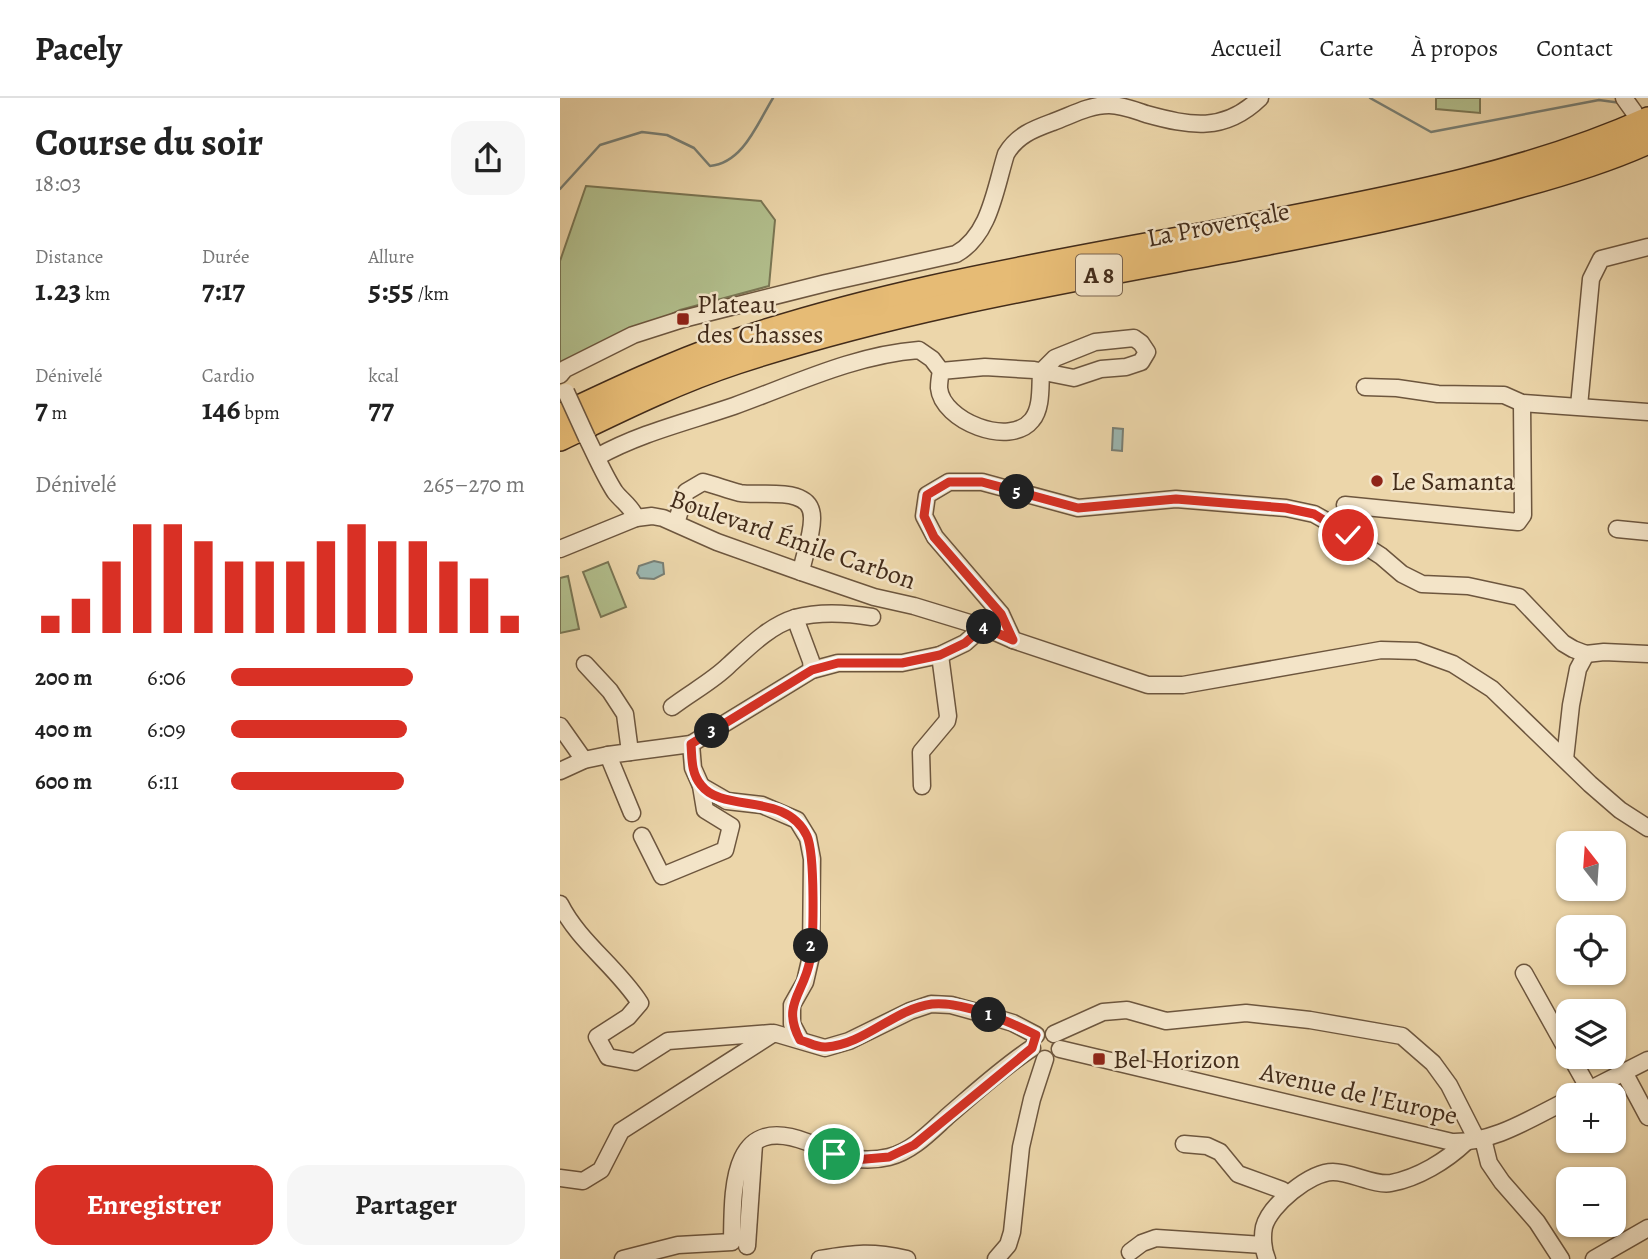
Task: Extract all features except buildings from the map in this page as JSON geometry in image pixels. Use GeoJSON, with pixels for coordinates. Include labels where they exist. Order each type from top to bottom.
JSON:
{"type":"FeatureCollection","features":[{"type":"Feature","properties":{"kind":"highway","name":"La Provençale"},"geometry":{"type":"LineString","coordinates":[[560,416],[631,382],[725,344],[812,317],[906,293],[1430,188],[1560,153],[1641,116]]}},
{"type":"Feature","properties":{"kind":"highway","name":"La Provençale"},"geometry":{"type":"LineString","coordinates":[[560,439],[640,400],[734,363],[816,337],[895,317],[1033,288],[1373,223],[1566,173],[1648,142]]}},
{"type":"Feature","properties":{"kind":"street"},"geometry":{"type":"LineString","coordinates":[[560,375],[565,369],[623,340],[667,324],[826,283],[956,254],[967,248],[981,231],[1012,143],[1034,128],[1086,108],[1111,105],[1196,125],[1230,119],[1250,108],[1260,98]]}},
{"type":"Feature","properties":{"kind":"street"},"geometry":{"type":"LineString","coordinates":[[1624,98],[1641,116]]}},
{"type":"Feature","properties":{"kind":"street"},"geometry":{"type":"LineString","coordinates":[[1579,406],[1591,279],[1601,258],[1648,247]]}},
{"type":"Feature","properties":{"kind":"street"},"geometry":{"type":"LineString","coordinates":[[597,457],[667,426],[706,416],[865,359],[919,350],[932,359],[941,371],[939,389],[946,403],[964,422],[988,430],[1008,431],[1031,422],[1038,410],[1041,372],[1055,358],[1095,342],[1134,338],[1147,352],[1141,362],[1126,367],[1101,369],[1074,378],[1041,372],[985,367],[941,371]]}},
{"type":"Feature","properties":{"kind":"street","name":"Boulevard Émile Carbon"},"geometry":{"type":"LineString","coordinates":[[560,375],[587,438],[615,491],[634,511],[636,518],[652,516],[677,523],[717,542],[801,572],[874,597],[983,627],[1013,640],[1148,685],[1183,685],[1381,650],[1417,651],[1453,664],[1492,689],[1620,810],[1648,828]]}},
{"type":"Feature","properties":{"kind":"street"},"geometry":{"type":"LineString","coordinates":[[1364,387],[1397,388],[1438,394],[1504,395],[1522,403],[1648,412]]}},
{"type":"Feature","properties":{"kind":"street"},"geometry":{"type":"LineString","coordinates":[[1345,505],[1518,522],[1523,515],[1522,403]]}},
{"type":"Feature","properties":{"kind":"street"},"geometry":{"type":"LineString","coordinates":[[677,523],[686,492],[703,482],[741,493],[789,494],[802,500],[810,508],[812,519],[801,572]]}},
{"type":"Feature","properties":{"kind":"street"},"geometry":{"type":"LineString","coordinates":[[1013,640],[1001,614],[934,537],[924,516],[927,495],[949,482],[982,482],[1078,508],[1176,499],[1286,508],[1314,514],[1381,556],[1402,574],[1422,583],[1468,586],[1519,597],[1563,643],[1586,654],[1648,654]]}},
{"type":"Feature","properties":{"kind":"street"},"geometry":{"type":"LineString","coordinates":[[560,549],[636,518]]}},
{"type":"Feature","properties":{"kind":"street"},"geometry":{"type":"LineString","coordinates":[[1617,529],[1648,532]]}},
{"type":"Feature","properties":{"kind":"street"},"geometry":{"type":"LineString","coordinates":[[671,707],[728,666],[744,649],[785,622],[808,614],[852,613],[872,617]]}},
{"type":"Feature","properties":{"kind":"street"},"geometry":{"type":"LineString","coordinates":[[795,618],[812,670]]}},
{"type":"Feature","properties":{"kind":"street"},"geometry":{"type":"LineString","coordinates":[[940,655],[956,639],[961,620]]}},
{"type":"Feature","properties":{"kind":"street"},"geometry":{"type":"LineString","coordinates":[[560,771],[584,760],[608,755],[691,744],[812,670],[838,663],[902,663],[940,655],[965,643],[983,627]]}},
{"type":"Feature","properties":{"kind":"street"},"geometry":{"type":"LineString","coordinates":[[1565,759],[1573,693],[1578,670],[1586,654]]}},
{"type":"Feature","properties":{"kind":"street"},"geometry":{"type":"LineString","coordinates":[[922,786],[921,752],[947,721],[948,716],[940,655]]}},
{"type":"Feature","properties":{"kind":"street"},"geometry":{"type":"LineString","coordinates":[[585,664],[610,691],[625,713],[630,752]]}},
{"type":"Feature","properties":{"kind":"street"},"geometry":{"type":"LineString","coordinates":[[560,726],[584,760]]}},
{"type":"Feature","properties":{"kind":"street"},"geometry":{"type":"LineString","coordinates":[[642,836],[662,876],[725,850],[731,826],[705,810],[701,786],[692,768],[691,744]]}},
{"type":"Feature","properties":{"kind":"street"},"geometry":{"type":"LineString","coordinates":[[608,755],[632,813]]}},
{"type":"Feature","properties":{"kind":"street"},"geometry":{"type":"LineString","coordinates":[[701,786],[727,801],[762,804],[797,820],[808,838],[812,859],[811,956],[805,982],[792,1005],[792,1024],[800,1040]]}},
{"type":"Feature","properties":{"kind":"street"},"geometry":{"type":"LineString","coordinates":[[560,904],[568,920],[629,987],[640,1003],[628,1017],[597,1037],[608,1057],[635,1062],[668,1041],[774,1033],[825,1048],[931,1004],[951,1005],[1013,1023],[1034,1041],[1037,1056],[1045,1059],[1054,1057],[1057,1042],[1103,1012],[1127,1010],[1166,1021],[1246,1013],[1310,1020],[1402,1036],[1433,1063],[1449,1085],[1489,1163],[1537,1222],[1561,1259]]}},
{"type":"Feature","properties":{"kind":"street"},"geometry":{"type":"LineString","coordinates":[[1524,973],[1556,1030]]}},
{"type":"Feature","properties":{"kind":"street"},"geometry":{"type":"LineString","coordinates":[[623,1259],[678,1245],[745,1249],[754,1144],[774,1136],[789,1137],[854,1160],[889,1157],[914,1145],[1047,1031],[1057,1042]]}},
{"type":"Feature","properties":{"kind":"street"},"geometry":{"type":"LineString","coordinates":[[560,1178],[583,1181],[601,1170],[621,1131],[774,1033]]}},
{"type":"Feature","properties":{"kind":"street","name":"Avenue de l'Europe"},"geometry":{"type":"LineString","coordinates":[[1057,1042],[1452,1142],[1475,1140]]}},
{"type":"Feature","properties":{"kind":"street"},"geometry":{"type":"LineString","coordinates":[[996,1259],[1008,1245],[1012,1232],[1021,1147],[1031,1099],[1045,1059]]}},
{"type":"Feature","properties":{"kind":"street"},"geometry":{"type":"LineString","coordinates":[[1601,1083],[1648,1060]]}},
{"type":"Feature","properties":{"kind":"street"},"geometry":{"type":"LineString","coordinates":[[1624,1072],[1648,1117]]}},
{"type":"Feature","properties":{"kind":"street"},"geometry":{"type":"LineString","coordinates":[[1265,1252],[1264,1226],[1287,1195],[1318,1175],[1331,1172],[1388,1184],[1441,1162],[1475,1140],[1509,1129],[1556,1106]]}},
{"type":"Feature","properties":{"kind":"street"},"geometry":{"type":"LineString","coordinates":[[1184,1144],[1214,1149],[1230,1162],[1238,1174],[1282,1190],[1287,1195]]}},
{"type":"Feature","properties":{"kind":"street"},"geometry":{"type":"LineString","coordinates":[[1594,1259],[1648,1228]]}},
{"type":"Feature","properties":{"kind":"street"},"geometry":{"type":"LineString","coordinates":[[1130,1252],[1142,1242],[1156,1238],[1265,1252]]}},
{"type":"Feature","properties":{"kind":"street"},"geometry":{"type":"LineString","coordinates":[[1249,1259],[1265,1252]]}},
{"type":"Feature","properties":{"kind":"street"},"geometry":{"type":"LineString","coordinates":[[820,1259],[870,1253],[907,1259]]}},
{"type":"Feature","properties":{"kind":"green space"},"geometry":{"type":"Polygon","coordinates":[[[1436,98],[1480,98],[1480,113],[1436,109],[1436,98]]]}},
{"type":"Feature","properties":{"kind":"green space"},"geometry":{"type":"Polygon","coordinates":[[[586,186],[761,201],[775,220],[769,286],[680,310],[560,368],[560,261],[586,186]]]}},
{"type":"Feature","properties":{"kind":"green space"},"geometry":{"type":"Polygon","coordinates":[[[608,562],[626,607],[601,617],[583,572],[608,562]]]}},
{"type":"Feature","properties":{"kind":"green space"},"geometry":{"type":"Polygon","coordinates":[[[568,576],[579,629],[560,633],[560,578],[568,576]]]}},
{"type":"Feature","properties":{"kind":"water"},"geometry":{"type":"Polygon","coordinates":[[[1113,428],[1123,429],[1122,451],[1112,450],[1113,428]]]}},
{"type":"Feature","properties":{"kind":"water"},"geometry":{"type":"Polygon","coordinates":[[[654,561],[663,563],[664,574],[654,579],[640,578],[637,573],[639,566],[654,561]]]}},
{"type":"Feature","properties":{"kind":"waterway"},"geometry":{"type":"LineString","coordinates":[[560,189],[600,145],[642,132],[667,135],[694,148],[710,166],[722,163],[732,158],[748,141],[773,98]]}},
{"type":"Feature","properties":{"kind":"waterway"},"geometry":{"type":"LineString","coordinates":[[1370,98],[1431,132],[1599,100],[1621,103]]}},
{"type":"Feature","properties":{"kind":"place","name":"Plateau des Chasses"},"geometry":{"type":"Point","coordinates":[683,319]}},
{"type":"Feature","properties":{"kind":"place","name":"Le Samanta"},"geometry":{"type":"Point","coordinates":[1377,481]}},
{"type":"Feature","properties":{"kind":"place","name":"Bel Horizon"},"geometry":{"type":"Point","coordinates":[1099,1059]}},
{"type":"Feature","properties":{"kind":"route"},"geometry":{"type":"LineString","coordinates":[[834,1154],[854,1160],[889,1157],[914,1145],[1032,1048],[1036,1035],[1013,1023],[980,1013],[951,1005],[931,1004],[910,1011],[849,1041],[825,1048],[800,1040],[792,1024],[792,1005],[805,982],[811,956],[813,890],[808,838],[797,820],[762,804],[727,801],[701,786],[692,768],[691,744],[812,670],[838,663],[902,663],[940,655],[965,643],[983,627],[1013,640],[1001,614],[934,537],[924,516],[927,495],[949,482],[982,482],[1078,508],[1176,499],[1286,508],[1314,514],[1348,535]]}}]}
